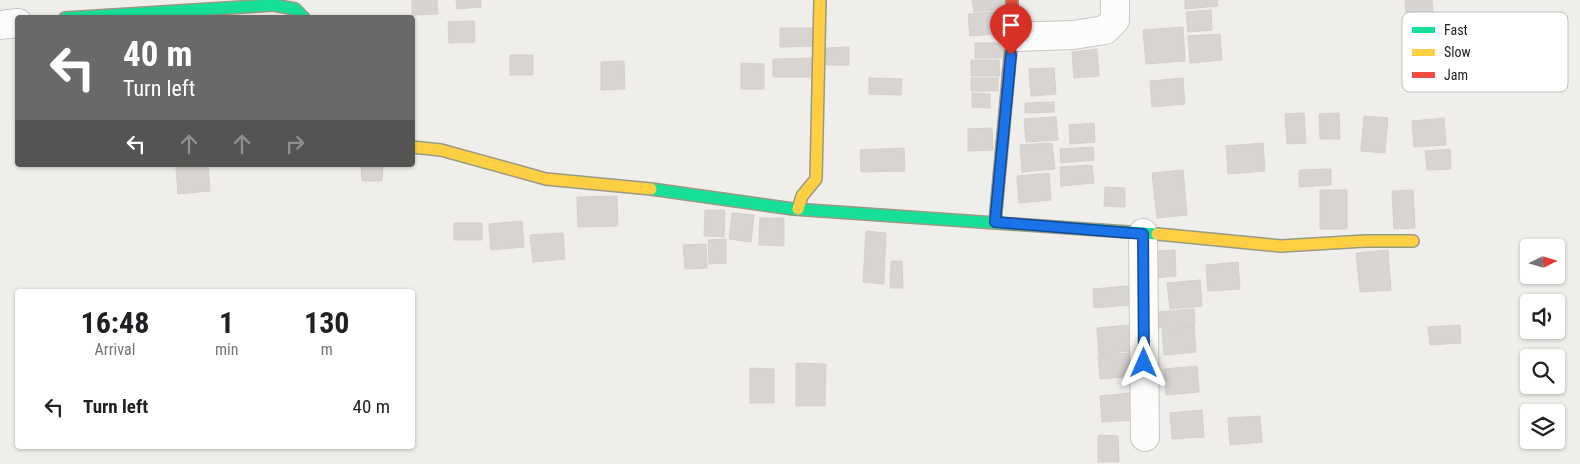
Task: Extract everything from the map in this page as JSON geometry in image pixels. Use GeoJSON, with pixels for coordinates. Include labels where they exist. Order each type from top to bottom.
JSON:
{"type":"FeatureCollection","features":[{"type":"Feature","properties":{"kind":"street"},"geometry":{"type":"LineString","coordinates":[[798,209],[802,196],[816,179],[820,0]]}},
{"type":"Feature","properties":{"kind":"street"},"geometry":{"type":"LineString","coordinates":[[995,222],[1012,37],[1012,0]]}},
{"type":"Feature","properties":{"kind":"street"},"geometry":{"type":"LineString","coordinates":[[1012,37],[1073,35],[1105,30],[1115,20],[1115,0]]}},
{"type":"Feature","properties":{"kind":"street"},"geometry":{"type":"LineString","coordinates":[[113,15],[274,5],[304,10]]}},
{"type":"Feature","properties":{"kind":"street"},"geometry":{"type":"LineString","coordinates":[[0,26],[15,24]]}},
{"type":"Feature","properties":{"kind":"street"},"geometry":{"type":"LineString","coordinates":[[415,147],[441,150],[546,179],[668,190],[798,209],[995,222],[1282,246],[1365,241],[1413,241]]}},
{"type":"Feature","properties":{"kind":"street"},"geometry":{"type":"LineString","coordinates":[[1143,234],[1145,437]]}},
{"type":"Feature","properties":{"kind":"building"},"geometry":{"type":"Polygon","coordinates":[[[412,0],[437,0],[438,14],[412,15],[412,0]]]}},
{"type":"Feature","properties":{"kind":"building"},"geometry":{"type":"Polygon","coordinates":[[[456,0],[481,0],[481,7],[457,9],[456,0]]]}},
{"type":"Feature","properties":{"kind":"building"},"geometry":{"type":"Polygon","coordinates":[[[972,0],[1005,0],[1005,9],[974,12],[972,0]]]}},
{"type":"Feature","properties":{"kind":"building"},"geometry":{"type":"Polygon","coordinates":[[[1185,0],[1217,0],[1218,6],[1185,9],[1185,0]]]}},
{"type":"Feature","properties":{"kind":"building"},"geometry":{"type":"Polygon","coordinates":[[[1405,0],[1432,0],[1433,12],[1406,12],[1405,0]]]}},
{"type":"Feature","properties":{"kind":"building"},"geometry":{"type":"Polygon","coordinates":[[[1211,10],[1212,30],[1188,32],[1186,12],[1211,10]]]}},
{"type":"Feature","properties":{"kind":"building"},"geometry":{"type":"Polygon","coordinates":[[[1006,11],[1008,33],[970,36],[968,14],[1006,11]]]}},
{"type":"Feature","properties":{"kind":"building"},"geometry":{"type":"Polygon","coordinates":[[[474,21],[475,42],[449,43],[448,22],[474,21]]]}},
{"type":"Feature","properties":{"kind":"building"},"geometry":{"type":"Polygon","coordinates":[[[1183,27],[1185,61],[1146,64],[1143,30],[1183,27]]]}},
{"type":"Feature","properties":{"kind":"building"},"geometry":{"type":"Polygon","coordinates":[[[780,28],[813,28],[813,46],[780,47],[780,28]]]}},
{"type":"Feature","properties":{"kind":"building"},"geometry":{"type":"Polygon","coordinates":[[[1220,34],[1222,60],[1190,63],[1188,36],[1220,34]]]}},
{"type":"Feature","properties":{"kind":"building"},"geometry":{"type":"Polygon","coordinates":[[[975,43],[1006,43],[1006,58],[975,58],[975,43]]]}},
{"type":"Feature","properties":{"kind":"building"},"geometry":{"type":"Polygon","coordinates":[[[849,47],[849,65],[826,65],[826,48],[849,47]]]}},
{"type":"Feature","properties":{"kind":"building"},"geometry":{"type":"Polygon","coordinates":[[[1097,49],[1099,76],[1074,78],[1072,52],[1097,49]]]}},
{"type":"Feature","properties":{"kind":"building"},"geometry":{"type":"Polygon","coordinates":[[[510,55],[533,55],[533,75],[510,75],[510,55]]]}},
{"type":"Feature","properties":{"kind":"building"},"geometry":{"type":"Polygon","coordinates":[[[815,58],[815,77],[773,77],[773,59],[815,58]]]}},
{"type":"Feature","properties":{"kind":"building"},"geometry":{"type":"Polygon","coordinates":[[[971,60],[999,60],[1000,76],[971,76],[971,60]]]}},
{"type":"Feature","properties":{"kind":"building"},"geometry":{"type":"Polygon","coordinates":[[[624,61],[625,89],[601,90],[601,62],[624,61]]]}},
{"type":"Feature","properties":{"kind":"building"},"geometry":{"type":"Polygon","coordinates":[[[741,63],[764,64],[764,89],[741,89],[741,63]]]}},
{"type":"Feature","properties":{"kind":"building"},"geometry":{"type":"Polygon","coordinates":[[[1054,68],[1056,94],[1031,96],[1029,69],[1054,68]]]}},
{"type":"Feature","properties":{"kind":"building"},"geometry":{"type":"Polygon","coordinates":[[[869,78],[902,79],[901,95],[869,94],[869,78]]]}},
{"type":"Feature","properties":{"kind":"building"},"geometry":{"type":"Polygon","coordinates":[[[971,78],[998,78],[998,91],[971,91],[971,78]]]}},
{"type":"Feature","properties":{"kind":"building"},"geometry":{"type":"Polygon","coordinates":[[[1183,78],[1185,104],[1152,107],[1150,81],[1183,78]]]}},
{"type":"Feature","properties":{"kind":"building"},"geometry":{"type":"Polygon","coordinates":[[[972,93],[990,94],[990,108],[972,107],[972,93]]]}},
{"type":"Feature","properties":{"kind":"building"},"geometry":{"type":"Polygon","coordinates":[[[1054,102],[1054,112],[1025,113],[1025,103],[1054,102]]]}},
{"type":"Feature","properties":{"kind":"building"},"geometry":{"type":"Polygon","coordinates":[[[1304,113],[1306,143],[1287,144],[1285,114],[1304,113]]]}},
{"type":"Feature","properties":{"kind":"building"},"geometry":{"type":"Polygon","coordinates":[[[1339,113],[1340,139],[1320,139],[1319,114],[1339,113]]]}},
{"type":"Feature","properties":{"kind":"building"},"geometry":{"type":"Polygon","coordinates":[[[1364,116],[1388,118],[1385,153],[1361,151],[1364,116]]]}},
{"type":"Feature","properties":{"kind":"building"},"geometry":{"type":"Polygon","coordinates":[[[1056,117],[1058,140],[1026,142],[1024,119],[1056,117]]]}},
{"type":"Feature","properties":{"kind":"building"},"geometry":{"type":"Polygon","coordinates":[[[1444,118],[1446,145],[1414,147],[1412,121],[1444,118]]]}},
{"type":"Feature","properties":{"kind":"building"},"geometry":{"type":"Polygon","coordinates":[[[1094,123],[1095,142],[1070,144],[1069,125],[1094,123]]]}},
{"type":"Feature","properties":{"kind":"building"},"geometry":{"type":"Polygon","coordinates":[[[992,128],[993,150],[968,151],[968,129],[992,128]]]}},
{"type":"Feature","properties":{"kind":"building"},"geometry":{"type":"Polygon","coordinates":[[[1052,143],[1055,169],[1022,172],[1020,145],[1052,143]]]}},
{"type":"Feature","properties":{"kind":"building"},"geometry":{"type":"Polygon","coordinates":[[[1263,143],[1265,171],[1228,174],[1226,146],[1263,143]]]}},
{"type":"Feature","properties":{"kind":"building"},"geometry":{"type":"Polygon","coordinates":[[[1093,147],[1094,160],[1061,163],[1060,149],[1093,147]]]}},
{"type":"Feature","properties":{"kind":"building"},"geometry":{"type":"Polygon","coordinates":[[[904,148],[905,171],[861,172],[860,150],[904,148]]]}},
{"type":"Feature","properties":{"kind":"building"},"geometry":{"type":"Polygon","coordinates":[[[1450,149],[1451,169],[1427,170],[1425,151],[1450,149]]]}},
{"type":"Feature","properties":{"kind":"building"},"geometry":{"type":"Polygon","coordinates":[[[1092,165],[1094,183],[1061,186],[1060,167],[1092,165]]]}},
{"type":"Feature","properties":{"kind":"building"},"geometry":{"type":"Polygon","coordinates":[[[208,167],[210,191],[178,194],[176,168],[208,167]]]}},
{"type":"Feature","properties":{"kind":"building"},"geometry":{"type":"Polygon","coordinates":[[[361,167],[383,167],[382,181],[362,181],[361,167]]]}},
{"type":"Feature","properties":{"kind":"building"},"geometry":{"type":"Polygon","coordinates":[[[1331,169],[1331,185],[1299,187],[1299,170],[1331,169]]]}},
{"type":"Feature","properties":{"kind":"building"},"geometry":{"type":"Polygon","coordinates":[[[1183,170],[1187,215],[1157,218],[1152,173],[1183,170]]]}},
{"type":"Feature","properties":{"kind":"building"},"geometry":{"type":"Polygon","coordinates":[[[1049,173],[1051,200],[1019,203],[1017,176],[1049,173]]]}},
{"type":"Feature","properties":{"kind":"building"},"geometry":{"type":"Polygon","coordinates":[[[1105,187],[1125,188],[1125,207],[1104,206],[1105,187]]]}},
{"type":"Feature","properties":{"kind":"building"},"geometry":{"type":"Polygon","coordinates":[[[1320,190],[1347,190],[1347,229],[1320,229],[1320,190]]]}},
{"type":"Feature","properties":{"kind":"building"},"geometry":{"type":"Polygon","coordinates":[[[1413,190],[1415,228],[1394,229],[1392,191],[1413,190]]]}},
{"type":"Feature","properties":{"kind":"building"},"geometry":{"type":"Polygon","coordinates":[[[617,196],[618,226],[578,227],[577,197],[617,196]]]}},
{"type":"Feature","properties":{"kind":"building"},"geometry":{"type":"Polygon","coordinates":[[[705,210],[725,210],[724,237],[704,236],[705,210]]]}},
{"type":"Feature","properties":{"kind":"building"},"geometry":{"type":"Polygon","coordinates":[[[732,213],[754,215],[751,242],[729,239],[732,213]]]}},
{"type":"Feature","properties":{"kind":"building"},"geometry":{"type":"Polygon","coordinates":[[[760,218],[784,218],[784,246],[759,245],[760,218]]]}},
{"type":"Feature","properties":{"kind":"building"},"geometry":{"type":"Polygon","coordinates":[[[522,221],[524,247],[491,250],[489,224],[522,221]]]}},
{"type":"Feature","properties":{"kind":"building"},"geometry":{"type":"Polygon","coordinates":[[[454,223],[482,223],[482,240],[454,240],[454,223]]]}},
{"type":"Feature","properties":{"kind":"building"},"geometry":{"type":"Polygon","coordinates":[[[866,231],[886,233],[884,284],[863,282],[866,231]]]}},
{"type":"Feature","properties":{"kind":"building"},"geometry":{"type":"Polygon","coordinates":[[[563,233],[565,259],[533,262],[530,235],[563,233]]]}},
{"type":"Feature","properties":{"kind":"building"},"geometry":{"type":"Polygon","coordinates":[[[726,239],[726,263],[709,264],[708,240],[726,239]]]}},
{"type":"Feature","properties":{"kind":"building"},"geometry":{"type":"Polygon","coordinates":[[[706,244],[707,268],[685,269],[683,245],[706,244]]]}},
{"type":"Feature","properties":{"kind":"building"},"geometry":{"type":"Polygon","coordinates":[[[1175,250],[1176,276],[1155,278],[1152,251],[1175,250]]]}},
{"type":"Feature","properties":{"kind":"building"},"geometry":{"type":"Polygon","coordinates":[[[1388,250],[1391,290],[1360,292],[1356,253],[1388,250]]]}},
{"type":"Feature","properties":{"kind":"building"},"geometry":{"type":"Polygon","coordinates":[[[891,261],[902,261],[903,288],[890,288],[891,261]]]}},
{"type":"Feature","properties":{"kind":"building"},"geometry":{"type":"Polygon","coordinates":[[[1238,262],[1240,289],[1208,291],[1206,265],[1238,262]]]}},
{"type":"Feature","properties":{"kind":"building"},"geometry":{"type":"Polygon","coordinates":[[[1200,280],[1202,306],[1170,309],[1167,283],[1200,280]]]}},
{"type":"Feature","properties":{"kind":"building"},"geometry":{"type":"Polygon","coordinates":[[[1139,285],[1141,304],[1094,308],[1093,289],[1139,285]]]}},
{"type":"Feature","properties":{"kind":"building"},"geometry":{"type":"Polygon","coordinates":[[[1194,309],[1195,325],[1158,328],[1157,312],[1194,309]]]}},
{"type":"Feature","properties":{"kind":"building"},"geometry":{"type":"Polygon","coordinates":[[[1129,325],[1131,351],[1099,354],[1097,328],[1129,325]]]}},
{"type":"Feature","properties":{"kind":"building"},"geometry":{"type":"Polygon","coordinates":[[[1460,325],[1461,343],[1430,345],[1428,327],[1460,325]]]}},
{"type":"Feature","properties":{"kind":"building"},"geometry":{"type":"Polygon","coordinates":[[[1194,326],[1196,352],[1164,355],[1162,329],[1194,326]]]}},
{"type":"Feature","properties":{"kind":"building"},"geometry":{"type":"Polygon","coordinates":[[[1131,353],[1133,376],[1100,379],[1098,355],[1131,353]]]}},
{"type":"Feature","properties":{"kind":"building"},"geometry":{"type":"Polygon","coordinates":[[[796,363],[826,364],[825,406],[796,406],[796,363]]]}},
{"type":"Feature","properties":{"kind":"building"},"geometry":{"type":"Polygon","coordinates":[[[1197,366],[1199,392],[1166,395],[1164,369],[1197,366]]]}},
{"type":"Feature","properties":{"kind":"building"},"geometry":{"type":"Polygon","coordinates":[[[750,368],[774,369],[774,403],[750,403],[750,368]]]}},
{"type":"Feature","properties":{"kind":"building"},"geometry":{"type":"Polygon","coordinates":[[[1132,393],[1134,420],[1102,422],[1100,396],[1132,393]]]}},
{"type":"Feature","properties":{"kind":"building"},"geometry":{"type":"Polygon","coordinates":[[[1202,410],[1204,437],[1172,439],[1170,413],[1202,410]]]}},
{"type":"Feature","properties":{"kind":"building"},"geometry":{"type":"Polygon","coordinates":[[[1260,416],[1262,442],[1230,445],[1228,418],[1260,416]]]}},
{"type":"Feature","properties":{"kind":"building"},"geometry":{"type":"Polygon","coordinates":[[[1098,435],[1118,436],[1119,462],[1098,462],[1098,435]]]}},
{"type":"Feature","properties":{"kind":"traffic: fast"},"geometry":{"type":"LineString","coordinates":[[113,15],[274,5],[295,9],[301,15]]}},
{"type":"Feature","properties":{"kind":"traffic: fast"},"geometry":{"type":"LineString","coordinates":[[651,189],[793,209],[1157,234]]}},
{"type":"Feature","properties":{"kind":"traffic: slow"},"geometry":{"type":"LineString","coordinates":[[798,209],[802,196],[816,179],[820,0]]}},
{"type":"Feature","properties":{"kind":"traffic: slow"},"geometry":{"type":"LineString","coordinates":[[415,147],[441,150],[546,179],[651,189]]}},
{"type":"Feature","properties":{"kind":"traffic: slow"},"geometry":{"type":"LineString","coordinates":[[1157,234],[1281,246],[1365,241],[1413,241]]}},
{"type":"Feature","properties":{"kind":"traffic: jam"},"geometry":{"type":"LineString","coordinates":[[995,222],[1012,37],[1012,0]]}},
{"type":"Feature","properties":{"kind":"route"},"geometry":{"type":"LineString","coordinates":[[1011,55],[995,222],[1143,234],[1144,363]]}}]}
